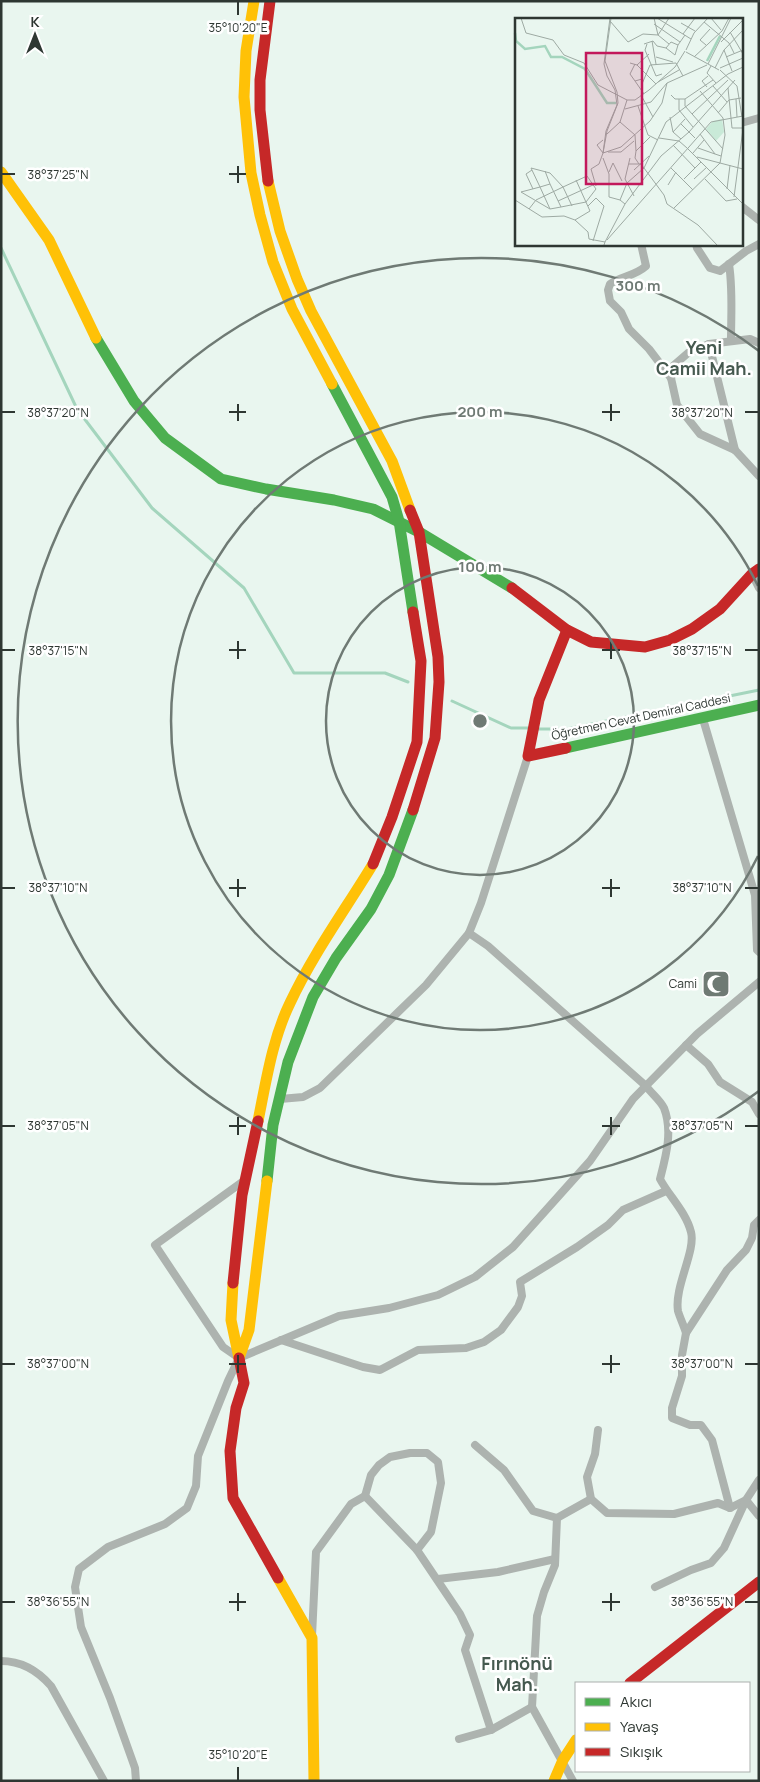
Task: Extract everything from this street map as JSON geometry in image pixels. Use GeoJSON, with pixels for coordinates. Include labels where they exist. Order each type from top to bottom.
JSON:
{"type":"FeatureCollection","features":[{"type":"Feature","properties":{"kind":"street"},"geometry":{"type":"LineString","coordinates":[[254,1],[246,51],[244,97],[251,173],[260,215],[272,262],[292,309],[392,497],[399,521],[421,661],[417,742],[392,818],[374,864],[317,951],[289,1004],[273,1051],[245,1180],[234,1261],[231,1320],[244,1383],[236,1408],[230,1450],[233,1498],[312,1638]]}},
{"type":"Feature","properties":{"kind":"street"},"geometry":{"type":"LineString","coordinates":[[136,1781],[134,1768],[110,1698],[81,1627],[75,1587],[78,1569],[108,1547],[165,1524],[187,1508],[196,1486],[198,1456],[249,1330],[273,1125],[288,1062],[313,997],[336,958],[371,909],[389,875],[428,766],[435,738],[439,682],[438,657],[419,532],[392,461],[311,311],[297,279],[280,231],[268,185],[260,110],[260,80],[270,1]]}},
{"type":"Feature","properties":{"kind":"street"},"geometry":{"type":"LineString","coordinates":[[742,123],[759,118]]}},
{"type":"Feature","properties":{"kind":"street"},"geometry":{"type":"LineString","coordinates":[[1,172],[48,240],[103,350],[134,401],[165,438],[221,479],[266,489],[334,500],[366,508],[399,521],[510,587],[567,630],[591,642],[645,647],[670,640],[692,629],[720,609],[755,571]]}},
{"type":"Feature","properties":{"kind":"street"},"geometry":{"type":"LineString","coordinates":[[742,207],[759,220]]}},
{"type":"Feature","properties":{"kind":"street"},"geometry":{"type":"LineString","coordinates":[[696,245],[710,268],[720,271],[759,244]]}},
{"type":"Feature","properties":{"kind":"street"},"geometry":{"type":"LineString","coordinates":[[641,245],[646,266],[638,273],[618,278],[610,284],[608,290],[610,301],[621,312],[629,329],[649,349],[671,378]]}},
{"type":"Feature","properties":{"kind":"street"},"geometry":{"type":"LineString","coordinates":[[729,264],[732,287],[731,341]]}},
{"type":"Feature","properties":{"kind":"street"},"geometry":{"type":"LineString","coordinates":[[759,343],[750,339],[709,344],[688,353],[673,366],[671,378],[676,405],[700,434],[735,450],[759,476]]}},
{"type":"Feature","properties":{"kind":"street"},"geometry":{"type":"LineString","coordinates":[[709,344],[735,450]]}},
{"type":"Feature","properties":{"kind":"street"},"geometry":{"type":"LineString","coordinates":[[755,571],[759,588]]}},
{"type":"Feature","properties":{"kind":"street"},"geometry":{"type":"LineString","coordinates":[[280,1099],[303,1097],[320,1088],[426,985],[469,933],[481,903],[528,756],[539,700],[567,630]]}},
{"type":"Feature","properties":{"kind":"street","name":"Öğretmen Cevat Demiral Caddesi"},"geometry":{"type":"LineString","coordinates":[[528,756],[703,719],[759,705]]}},
{"type":"Feature","properties":{"kind":"street"},"geometry":{"type":"LineString","coordinates":[[703,719],[755,895],[757,950],[759,952]]}},
{"type":"Feature","properties":{"kind":"street"},"geometry":{"type":"LineString","coordinates":[[469,933],[488,946],[646,1086],[664,1107],[668,1130],[668,1151],[660,1178],[666,1191],[686,1219],[692,1234],[689,1254],[680,1284],[678,1310],[686,1332]]}},
{"type":"Feature","properties":{"kind":"street"},"geometry":{"type":"LineString","coordinates":[[239,1358],[339,1316],[389,1308],[438,1295],[475,1277],[513,1246],[590,1161],[633,1099],[686,1045],[759,982]]}},
{"type":"Feature","properties":{"kind":"street"},"geometry":{"type":"LineString","coordinates":[[686,1045],[708,1064],[720,1082],[752,1102],[759,1114]]}},
{"type":"Feature","properties":{"kind":"street"},"geometry":{"type":"LineString","coordinates":[[239,1358],[223,1347],[155,1245],[245,1180]]}},
{"type":"Feature","properties":{"kind":"street"},"geometry":{"type":"LineString","coordinates":[[281,1340],[363,1368],[380,1370],[418,1350],[466,1348],[484,1342],[501,1330],[518,1307],[522,1296],[520,1282],[608,1225],[623,1210],[666,1191]]}},
{"type":"Feature","properties":{"kind":"street"},"geometry":{"type":"LineString","coordinates":[[730,1508],[712,1440],[701,1425],[690,1425],[672,1418],[672,1408],[682,1376],[682,1356],[686,1332],[727,1270],[746,1250],[752,1238],[754,1225],[759,1220]]}},
{"type":"Feature","properties":{"kind":"street"},"geometry":{"type":"LineString","coordinates":[[598,1430],[595,1454],[587,1477],[591,1499],[607,1513],[674,1514],[718,1504],[730,1508],[746,1500]]}},
{"type":"Feature","properties":{"kind":"street"},"geometry":{"type":"LineString","coordinates":[[475,1444],[504,1470],[533,1511],[557,1518],[591,1499]]}},
{"type":"Feature","properties":{"kind":"street"},"geometry":{"type":"LineString","coordinates":[[314,1781],[312,1638],[316,1552],[351,1504],[365,1496],[371,1475],[379,1465],[390,1457],[428,1454],[438,1462],[441,1483],[431,1532],[417,1550]]}},
{"type":"Feature","properties":{"kind":"street"},"geometry":{"type":"LineString","coordinates":[[655,1587],[711,1562],[724,1548],[746,1500],[759,1480]]}},
{"type":"Feature","properties":{"kind":"street"},"geometry":{"type":"LineString","coordinates":[[365,1496],[417,1550],[460,1614],[470,1635],[465,1650],[491,1730]]}},
{"type":"Feature","properties":{"kind":"street"},"geometry":{"type":"LineString","coordinates":[[746,1500],[759,1516]]}},
{"type":"Feature","properties":{"kind":"street"},"geometry":{"type":"LineString","coordinates":[[557,1518],[555,1565],[537,1616],[532,1707],[573,1781]]}},
{"type":"Feature","properties":{"kind":"street"},"geometry":{"type":"LineString","coordinates":[[438,1579],[498,1572],[555,1559]]}},
{"type":"Feature","properties":{"kind":"street"},"geometry":{"type":"LineString","coordinates":[[631,1682],[759,1582]]}},
{"type":"Feature","properties":{"kind":"street"},"geometry":{"type":"LineString","coordinates":[[1,1661],[21,1664],[42,1676],[50,1686],[104,1781]]}},
{"type":"Feature","properties":{"kind":"street"},"geometry":{"type":"LineString","coordinates":[[458,1739],[491,1730],[532,1707]]}},
{"type":"Feature","properties":{"kind":"street"},"geometry":{"type":"LineString","coordinates":[[554,1781],[563,1760],[575,1742]]}},
{"type":"Feature","properties":{"kind":"waterway"},"geometry":{"type":"LineString","coordinates":[[1,248],[77,409],[152,508],[244,588],[294,673],[385,673],[408,682]]}},
{"type":"Feature","properties":{"kind":"waterway"},"geometry":{"type":"LineString","coordinates":[[537,729],[567,729],[759,690]]}},
{"type":"Feature","properties":{"kind":"waterway"},"geometry":{"type":"LineString","coordinates":[[452,701],[511,728],[531,728]]}},
{"type":"Feature","properties":{"kind":"traffic: fast"},"geometry":{"type":"LineString","coordinates":[[96,338],[134,401],[165,438],[221,479],[373,509],[419,532],[512,588]]}},
{"type":"Feature","properties":{"kind":"traffic: fast"},"geometry":{"type":"LineString","coordinates":[[332,384],[392,497],[399,521],[413,612]]}},
{"type":"Feature","properties":{"kind":"traffic: fast"},"geometry":{"type":"LineString","coordinates":[[566,748],[759,705]]}},
{"type":"Feature","properties":{"kind":"traffic: fast"},"geometry":{"type":"LineString","coordinates":[[267,1181],[273,1125],[288,1062],[313,997],[336,958],[371,909],[389,875],[413,810]]}},
{"type":"Feature","properties":{"kind":"traffic: slow"},"geometry":{"type":"LineString","coordinates":[[254,1],[246,51],[244,97],[251,173],[273,262],[292,309],[332,384]]}},
{"type":"Feature","properties":{"kind":"traffic: slow"},"geometry":{"type":"LineString","coordinates":[[1,172],[49,240],[96,338]]}},
{"type":"Feature","properties":{"kind":"traffic: slow"},"geometry":{"type":"LineString","coordinates":[[268,181],[280,231],[297,279],[311,311],[392,461],[410,510]]}},
{"type":"Feature","properties":{"kind":"traffic: slow"},"geometry":{"type":"LineString","coordinates":[[258,1121],[274,1046],[290,1003],[319,950],[373,864]]}},
{"type":"Feature","properties":{"kind":"traffic: slow"},"geometry":{"type":"LineString","coordinates":[[233,1283],[231,1320],[239,1358],[249,1330],[267,1181]]}},
{"type":"Feature","properties":{"kind":"traffic: slow"},"geometry":{"type":"LineString","coordinates":[[278,1578],[312,1638],[314,1781]]}},
{"type":"Feature","properties":{"kind":"traffic: slow"},"geometry":{"type":"LineString","coordinates":[[554,1781],[563,1760],[575,1742]]}},
{"type":"Feature","properties":{"kind":"traffic: jam"},"geometry":{"type":"LineString","coordinates":[[268,181],[260,110],[260,80],[270,1]]}},
{"type":"Feature","properties":{"kind":"traffic: jam"},"geometry":{"type":"LineString","coordinates":[[410,510],[419,532],[438,657],[439,682],[435,738],[413,810]]}},
{"type":"Feature","properties":{"kind":"traffic: jam"},"geometry":{"type":"LineString","coordinates":[[512,588],[567,630],[591,642],[645,647],[670,640],[692,629],[720,609],[752,574],[759,569]]}},
{"type":"Feature","properties":{"kind":"traffic: jam"},"geometry":{"type":"LineString","coordinates":[[373,864],[392,817],[417,742],[421,661],[413,612]]}},
{"type":"Feature","properties":{"kind":"traffic: jam"},"geometry":{"type":"LineString","coordinates":[[566,748],[528,756],[539,700],[567,630]]}},
{"type":"Feature","properties":{"kind":"traffic: jam"},"geometry":{"type":"LineString","coordinates":[[233,1283],[242,1195],[258,1121]]}},
{"type":"Feature","properties":{"kind":"traffic: jam"},"geometry":{"type":"LineString","coordinates":[[239,1358],[244,1383],[236,1408],[230,1451],[233,1498],[278,1578]]}},
{"type":"Feature","properties":{"kind":"traffic: jam"},"geometry":{"type":"LineString","coordinates":[[631,1682],[759,1582]]}},
{"type":"Feature","properties":{"kind":"place","name":"Cami"},"geometry":{"type":"Point","coordinates":[716,984]}},
{"type":"Feature","properties":{"kind":"district","name":"Yeni Camii Mah."},"geometry":{"type":"Point","coordinates":[704,358]}},
{"type":"Feature","properties":{"kind":"district","name":"Fırınönü Mah."},"geometry":{"type":"Point","coordinates":[517,1674]}}]}
